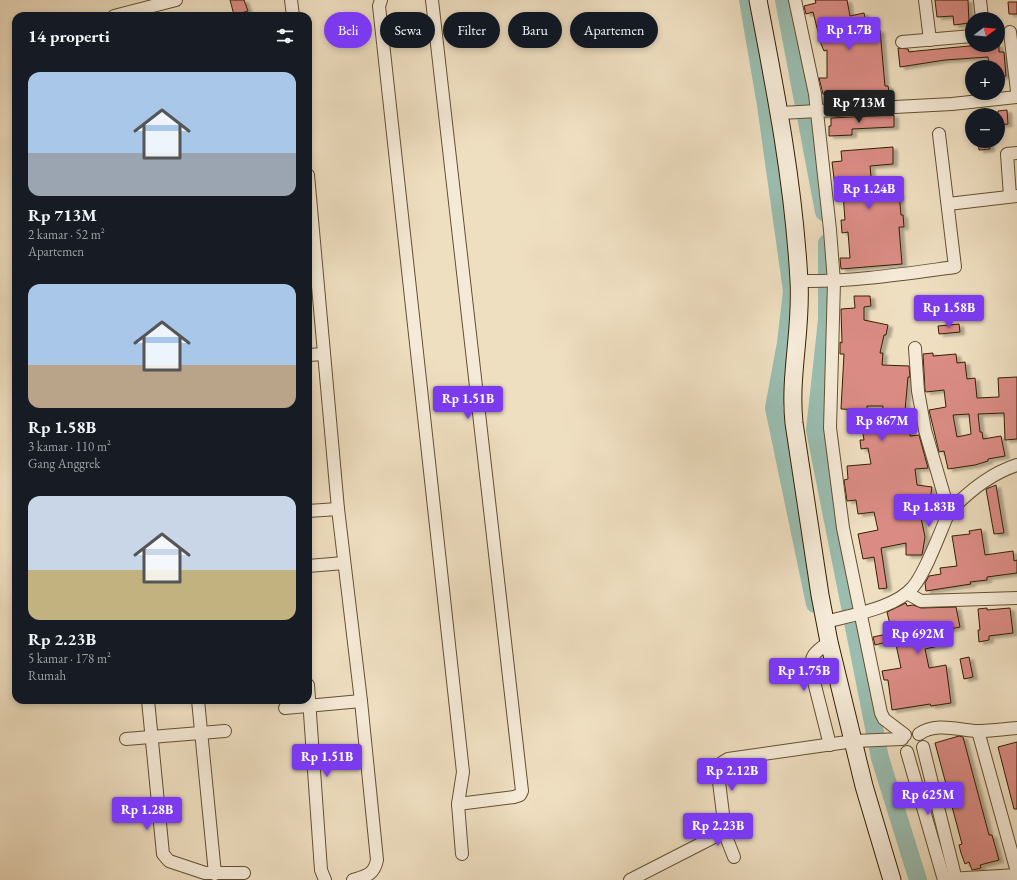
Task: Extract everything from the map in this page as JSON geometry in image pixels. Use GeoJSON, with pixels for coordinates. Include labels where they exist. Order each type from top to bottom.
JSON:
{"type":"FeatureCollection","features":[{"type":"Feature","properties":{"kind":"street"},"geometry":{"type":"LineString","coordinates":[[126,12],[145,6],[176,0]]}},
{"type":"Feature","properties":{"kind":"street"},"geometry":{"type":"LineString","coordinates":[[291,0],[291,12]]}},
{"type":"Feature","properties":{"kind":"street"},"geometry":{"type":"LineString","coordinates":[[381,0],[379,6],[463,772],[458,804],[462,854]]}},
{"type":"Feature","properties":{"kind":"street"},"geometry":{"type":"LineString","coordinates":[[432,0],[522,790],[520,795],[514,797],[458,804]]}},
{"type":"Feature","properties":{"kind":"street"},"geometry":{"type":"LineString","coordinates":[[758,0],[786,113],[806,282],[800,310],[792,411],[831,620],[825,645],[859,741],[864,786],[892,880]]}},
{"type":"Feature","properties":{"kind":"street"},"geometry":{"type":"LineString","coordinates":[[796,0],[815,110],[830,230],[830,428],[843,528],[856,614],[882,717],[904,737]]}},
{"type":"Feature","properties":{"kind":"street"},"geometry":{"type":"LineString","coordinates":[[925,0],[930,40]]}},
{"type":"Feature","properties":{"kind":"street"},"geometry":{"type":"LineString","coordinates":[[980,0],[981,12]]}},
{"type":"Feature","properties":{"kind":"street"},"geometry":{"type":"LineString","coordinates":[[1014,32],[1017,91]]}},
{"type":"Feature","properties":{"kind":"street"},"geometry":{"type":"LineString","coordinates":[[902,42],[965,37]]}},
{"type":"Feature","properties":{"kind":"street"},"geometry":{"type":"LineString","coordinates":[[786,113],[815,110],[952,104],[1017,97]]}},
{"type":"Feature","properties":{"kind":"street"},"geometry":{"type":"LineString","coordinates":[[806,282],[831,282],[890,277],[956,267],[939,134]]}},
{"type":"Feature","properties":{"kind":"street"},"geometry":{"type":"LineString","coordinates":[[948,204],[1014,196],[1007,154],[1017,153]]}},
{"type":"Feature","properties":{"kind":"street"},"geometry":{"type":"LineString","coordinates":[[312,226],[338,509],[361,701],[377,860],[376,866],[369,876],[353,880]]}},
{"type":"Feature","properties":{"kind":"street"},"geometry":{"type":"LineString","coordinates":[[915,348],[921,410],[940,486],[949,512]]}},
{"type":"Feature","properties":{"kind":"street"},"geometry":{"type":"LineString","coordinates":[[312,355],[324,354]]}},
{"type":"Feature","properties":{"kind":"street"},"geometry":{"type":"LineString","coordinates":[[831,620],[882,606],[907,593],[918,580],[949,512],[994,475],[1017,465]]}},
{"type":"Feature","properties":{"kind":"street"},"geometry":{"type":"LineString","coordinates":[[312,511],[338,509]]}},
{"type":"Feature","properties":{"kind":"street"},"geometry":{"type":"LineString","coordinates":[[312,566],[344,563]]}},
{"type":"Feature","properties":{"kind":"street"},"geometry":{"type":"LineString","coordinates":[[907,593],[921,601],[1017,598]]}},
{"type":"Feature","properties":{"kind":"street"},"geometry":{"type":"LineString","coordinates":[[825,645],[811,657],[811,670],[830,745]]}},
{"type":"Feature","properties":{"kind":"street"},"geometry":{"type":"LineString","coordinates":[[285,708],[361,701]]}},
{"type":"Feature","properties":{"kind":"street"},"geometry":{"type":"LineString","coordinates":[[148,704],[163,854],[169,861],[205,873],[214,874],[244,872]]}},
{"type":"Feature","properties":{"kind":"street"},"geometry":{"type":"LineString","coordinates":[[198,704],[214,874]]}},
{"type":"Feature","properties":{"kind":"street"},"geometry":{"type":"LineString","coordinates":[[310,705],[321,870],[325,880]]}},
{"type":"Feature","properties":{"kind":"street"},"geometry":{"type":"LineString","coordinates":[[919,734],[930,728],[936,727],[978,731],[1017,728]]}},
{"type":"Feature","properties":{"kind":"street"},"geometry":{"type":"LineString","coordinates":[[126,739],[225,731]]}},
{"type":"Feature","properties":{"kind":"street"},"geometry":{"type":"LineString","coordinates":[[950,880],[1017,873],[978,731]]}},
{"type":"Feature","properties":{"kind":"street"},"geometry":{"type":"LineString","coordinates":[[734,857],[724,829],[718,774],[718,767],[722,762],[728,759],[859,741],[904,737],[912,732],[919,734],[924,740],[924,747],[950,880]]}},
{"type":"Feature","properties":{"kind":"street"},"geometry":{"type":"LineString","coordinates":[[904,737],[902,747],[907,752],[950,880]]}},
{"type":"Feature","properties":{"kind":"street"},"geometry":{"type":"LineString","coordinates":[[907,752],[916,754],[924,747]]}},
{"type":"Feature","properties":{"kind":"street"},"geometry":{"type":"LineString","coordinates":[[630,880],[715,837],[724,829]]}},
{"type":"Feature","properties":{"kind":"building"},"geometry":{"type":"Polygon","coordinates":[[[230,0],[244,0],[248,11],[233,12],[230,0]]]}},
{"type":"Feature","properties":{"kind":"building"},"geometry":{"type":"Polygon","coordinates":[[[815,0],[847,0],[850,16],[864,13],[868,31],[880,30],[885,86],[888,86],[890,97],[870,98],[869,94],[823,94],[819,78],[827,78],[827,50],[824,51],[821,44],[813,12],[806,14],[804,6],[816,3],[815,0]]]}},
{"type":"Feature","properties":{"kind":"building"},"geometry":{"type":"Polygon","coordinates":[[[935,0],[968,0],[969,12],[965,12],[965,24],[954,25],[953,16],[937,17],[935,0]]]}},
{"type":"Feature","properties":{"kind":"building"},"geometry":{"type":"Polygon","coordinates":[[[1008,2],[1017,2],[1017,14],[1009,14],[1008,2]]]}},
{"type":"Feature","properties":{"kind":"building"},"geometry":{"type":"Polygon","coordinates":[[[965,46],[965,52],[1004,52],[1005,60],[988,60],[988,57],[945,60],[900,67],[898,48],[908,49],[909,52],[965,46]]]}},
{"type":"Feature","properties":{"kind":"building"},"geometry":{"type":"Polygon","coordinates":[[[1005,110],[1007,110],[1008,124],[1005,124],[1005,110]]]}},
{"type":"Feature","properties":{"kind":"building"},"geometry":{"type":"Polygon","coordinates":[[[894,115],[894,127],[852,129],[852,135],[829,136],[831,118],[894,115]]]}},
{"type":"Feature","properties":{"kind":"building"},"geometry":{"type":"Polygon","coordinates":[[[893,147],[893,164],[870,166],[872,186],[891,184],[892,194],[899,193],[901,215],[903,215],[904,227],[899,227],[902,264],[841,269],[840,258],[850,258],[848,232],[842,233],[841,220],[845,220],[843,194],[836,195],[832,162],[842,161],[841,151],[893,147]]]}},
{"type":"Feature","properties":{"kind":"building"},"geometry":{"type":"Polygon","coordinates":[[[979,148],[990,148],[990,149],[979,150],[979,148]]]}},
{"type":"Feature","properties":{"kind":"building"},"geometry":{"type":"Polygon","coordinates":[[[854,296],[870,296],[871,306],[864,307],[864,320],[888,325],[880,353],[883,353],[882,365],[909,366],[910,377],[908,377],[905,411],[910,411],[910,436],[919,435],[928,468],[915,469],[917,485],[932,487],[930,500],[917,498],[925,537],[922,555],[906,555],[906,543],[881,548],[887,588],[879,589],[874,557],[863,559],[858,534],[878,530],[874,512],[858,514],[856,500],[847,501],[844,480],[848,479],[847,466],[871,464],[868,448],[861,449],[860,440],[864,440],[862,428],[882,426],[883,406],[867,406],[867,410],[841,409],[844,354],[840,354],[840,342],[842,343],[841,309],[855,308],[854,296]]]}},
{"type":"Feature","properties":{"kind":"building"},"geometry":{"type":"Polygon","coordinates":[[[959,324],[960,332],[939,334],[938,326],[959,324]]]}},
{"type":"Feature","properties":{"kind":"building"},"geometry":{"type":"Polygon","coordinates":[[[933,353],[933,356],[956,354],[957,363],[965,362],[967,379],[975,378],[977,398],[999,397],[998,378],[1017,377],[1017,439],[1005,440],[1004,413],[978,414],[980,432],[982,432],[983,439],[1001,436],[1005,456],[988,459],[988,461],[975,465],[948,469],[944,451],[939,452],[929,410],[946,407],[944,390],[926,392],[923,354],[933,353]],[[969,414],[953,415],[957,437],[971,434],[969,414]]]}},
{"type":"Feature","properties":{"kind":"building"},"geometry":{"type":"Polygon","coordinates":[[[996,485],[1004,533],[994,534],[986,489],[996,485]]]}},
{"type":"Feature","properties":{"kind":"building"},"geometry":{"type":"Polygon","coordinates":[[[981,529],[985,555],[1013,551],[1014,561],[1017,560],[1017,573],[987,577],[987,580],[970,582],[971,584],[926,591],[925,583],[929,576],[941,574],[940,568],[957,566],[952,536],[970,534],[969,531],[981,529]]]}},
{"type":"Feature","properties":{"kind":"building"},"geometry":{"type":"Polygon","coordinates":[[[906,603],[907,606],[913,605],[921,608],[956,607],[960,627],[940,631],[943,645],[925,649],[929,668],[946,665],[951,703],[931,706],[930,704],[892,710],[888,680],[884,680],[882,671],[901,668],[895,640],[875,645],[873,637],[892,633],[887,612],[906,603]]]}},
{"type":"Feature","properties":{"kind":"building"},"geometry":{"type":"Polygon","coordinates":[[[987,608],[987,610],[1010,608],[1013,633],[989,636],[989,640],[979,642],[978,630],[980,630],[978,609],[987,608]]]}},
{"type":"Feature","properties":{"kind":"building"},"geometry":{"type":"Polygon","coordinates":[[[969,657],[973,677],[964,679],[960,659],[969,657]]]}},
{"type":"Feature","properties":{"kind":"building"},"geometry":{"type":"Polygon","coordinates":[[[959,736],[963,737],[989,835],[992,835],[999,860],[980,865],[981,868],[972,870],[969,862],[965,864],[961,853],[959,845],[962,844],[935,743],[959,736]]]}},
{"type":"Feature","properties":{"kind":"building"},"geometry":{"type":"Polygon","coordinates":[[[1017,742],[1017,809],[1014,809],[998,747],[1017,742]]]}},
{"type":"Feature","properties":{"kind":"waterway"},"geometry":{"type":"LineString","coordinates":[[748,0],[766,105],[792,291],[786,343],[774,408],[815,604]]}},
{"type":"Feature","properties":{"kind":"waterway"},"geometry":{"type":"LineString","coordinates":[[784,0],[824,212]]}},
{"type":"Feature","properties":{"kind":"waterway"},"geometry":{"type":"LineString","coordinates":[[827,243],[827,320],[815,430],[880,758],[918,880]]}}]}
